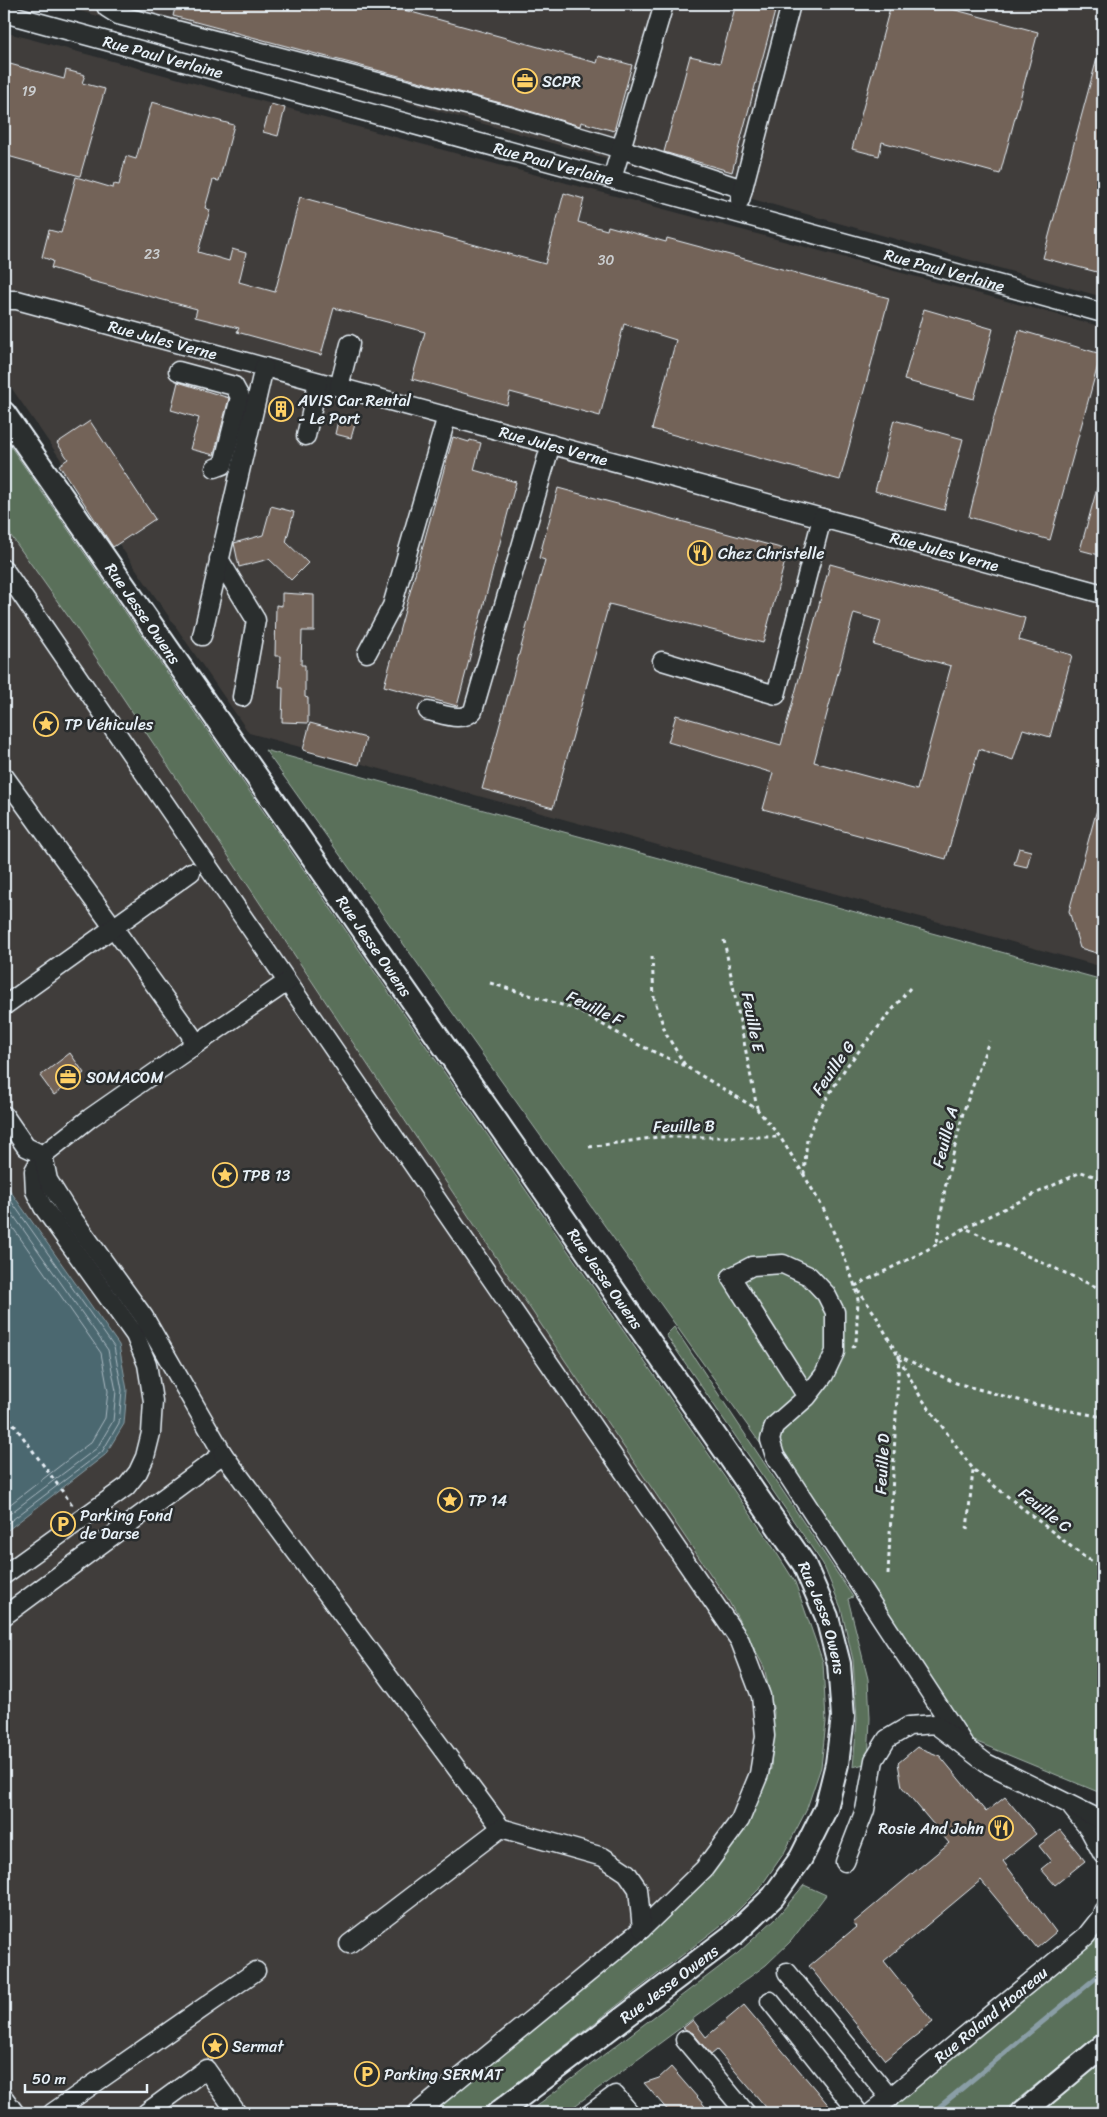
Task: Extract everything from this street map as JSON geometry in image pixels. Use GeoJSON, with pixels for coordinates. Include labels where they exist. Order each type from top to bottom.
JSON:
{"type":"FeatureCollection","features":[{"type":"Feature","properties":{"kind":"main road","name":"Rue Jesse Owens"},"geometry":{"type":"LineString","coordinates":[[4,413],[804,1564],[827,1617],[839,1664],[843,1717],[838,1764],[826,1808],[801,1858],[773,1897],[733,1935],[498,2113]]}},
{"type":"Feature","properties":{"kind":"main road"},"geometry":{"type":"LineString","coordinates":[[1022,2113],[1103,2046]]}},
{"type":"Feature","properties":{"kind":"street"},"geometry":{"type":"LineString","coordinates":[[105,4],[107,8],[118,15],[509,116],[621,149],[743,189]]}},
{"type":"Feature","properties":{"kind":"street"},"geometry":{"type":"LineString","coordinates":[[612,178],[664,4]]}},
{"type":"Feature","properties":{"kind":"street"},"geometry":{"type":"LineString","coordinates":[[736,213],[792,4]]}},
{"type":"Feature","properties":{"kind":"street","name":"Rue Paul Verlaine"},"geometry":{"type":"LineString","coordinates":[[4,13],[1103,313]]}},
{"type":"Feature","properties":{"kind":"street","name":"Rue Jules Verne"},"geometry":{"type":"LineString","coordinates":[[4,300],[17,300],[1103,594]]}},
{"type":"Feature","properties":{"kind":"street"},"geometry":{"type":"LineString","coordinates":[[339,387],[350,344]]}},
{"type":"Feature","properties":{"kind":"street"},"geometry":{"type":"LineString","coordinates":[[195,348],[184,372],[234,386],[240,397],[223,464],[215,468]]}},
{"type":"Feature","properties":{"kind":"street"},"geometry":{"type":"LineString","coordinates":[[202,636],[264,367]]}},
{"type":"Feature","properties":{"kind":"street"},"geometry":{"type":"LineString","coordinates":[[306,436],[318,382]]}},
{"type":"Feature","properties":{"kind":"street"},"geometry":{"type":"LineString","coordinates":[[367,653],[392,606],[447,416]]}},
{"type":"Feature","properties":{"kind":"street"},"geometry":{"type":"LineString","coordinates":[[428,711],[458,718],[469,716],[473,711],[551,444]]}},
{"type":"Feature","properties":{"kind":"street"},"geometry":{"type":"LineString","coordinates":[[662,661],[776,695],[822,518]]}},
{"type":"Feature","properties":{"kind":"street"},"geometry":{"type":"LineString","coordinates":[[220,559],[256,620],[242,696]]}},
{"type":"Feature","properties":{"kind":"street"},"geometry":{"type":"LineString","coordinates":[[4,569],[740,1641],[761,1696],[765,1736],[759,1774],[740,1820],[704,1869],[642,1929],[417,2113]]}},
{"type":"Feature","properties":{"kind":"street"},"geometry":{"type":"LineString","coordinates":[[4,776],[191,1035],[192,1047]]}},
{"type":"Feature","properties":{"kind":"street"},"geometry":{"type":"LineString","coordinates":[[4,1006],[191,872]]}},
{"type":"Feature","properties":{"kind":"street"},"geometry":{"type":"LineString","coordinates":[[4,1575],[126,1487],[138,1472],[145,1456],[151,1433],[153,1401],[148,1364],[136,1335],[43,1207],[35,1191],[34,1171],[43,1155],[90,1118],[287,982]]}},
{"type":"Feature","properties":{"kind":"street"},"geometry":{"type":"LineString","coordinates":[[4,1115],[26,1147],[43,1155]]}},
{"type":"Feature","properties":{"kind":"street"},"geometry":{"type":"LineString","coordinates":[[43,1155],[48,1180],[144,1317],[223,1454],[501,1828],[603,1857],[627,1873],[638,1889],[642,1929]]}},
{"type":"Feature","properties":{"kind":"street"},"geometry":{"type":"LineString","coordinates":[[807,1397],[730,1277],[752,1266],[783,1264],[809,1276],[826,1294],[835,1312],[835,1352],[824,1375],[807,1397],[774,1426],[770,1440],[775,1456],[965,1746]]}},
{"type":"Feature","properties":{"kind":"street"},"geometry":{"type":"LineString","coordinates":[[4,1616],[223,1454]]}},
{"type":"Feature","properties":{"kind":"street"},"geometry":{"type":"LineString","coordinates":[[845,1862],[865,1810],[874,1760],[887,1739],[909,1726],[935,1724],[986,1763],[1103,1821]]}},
{"type":"Feature","properties":{"kind":"street"},"geometry":{"type":"LineString","coordinates":[[1070,1805],[1089,1829],[1103,1855]]}},
{"type":"Feature","properties":{"kind":"street"},"geometry":{"type":"LineString","coordinates":[[349,1944],[501,1828]]}},
{"type":"Feature","properties":{"kind":"street","name":"Rue Roland Hoareau"},"geometry":{"type":"LineString","coordinates":[[871,2113],[1086,1936],[1101,1917],[1103,1911]]}},
{"type":"Feature","properties":{"kind":"street"},"geometry":{"type":"LineString","coordinates":[[52,2113],[256,1971]]}},
{"type":"Feature","properties":{"kind":"street"},"geometry":{"type":"LineString","coordinates":[[787,1972],[890,2098]]}},
{"type":"Feature","properties":{"kind":"street"},"geometry":{"type":"LineString","coordinates":[[770,2001],[859,2113]]}},
{"type":"Feature","properties":{"kind":"street"},"geometry":{"type":"LineString","coordinates":[[685,2040],[746,2113]]}},
{"type":"Feature","properties":{"kind":"street"},"geometry":{"type":"LineString","coordinates":[[146,2113],[206,2069],[237,2113]]}},
{"type":"Feature","properties":{"kind":"street"},"geometry":{"type":"LineString","coordinates":[[590,2113],[615,2095],[630,2113]]}},
{"type":"Feature","properties":{"kind":"street"},"geometry":{"type":"LineString","coordinates":[[4,2098],[15,2113]]}},
{"type":"Feature","properties":{"kind":"path","name":"Feuille E"},"geometry":{"type":"LineString","coordinates":[[724,940],[757,1109]]}},
{"type":"Feature","properties":{"kind":"path"},"geometry":{"type":"LineString","coordinates":[[652,956],[654,998],[666,1034],[685,1066]]}},
{"type":"Feature","properties":{"kind":"path","name":"Feuille F"},"geometry":{"type":"LineString","coordinates":[[490,983],[575,1010],[637,1044],[685,1066],[757,1109]]}},
{"type":"Feature","properties":{"kind":"path","name":"Feuille G"},"geometry":{"type":"LineString","coordinates":[[804,1175],[807,1139],[817,1114],[846,1067],[910,988]]}},
{"type":"Feature","properties":{"kind":"path","name":"Feuille A"},"geometry":{"type":"LineString","coordinates":[[937,1242],[945,1188],[963,1113],[989,1041]]}},
{"type":"Feature","properties":{"kind":"path"},"geometry":{"type":"LineString","coordinates":[[757,1109],[780,1136],[824,1210],[855,1286],[858,1300],[856,1343],[846,1356]]}},
{"type":"Feature","properties":{"kind":"path","name":"Feuille B"},"geometry":{"type":"LineString","coordinates":[[589,1147],[658,1137],[780,1136]]}},
{"type":"Feature","properties":{"kind":"path"},"geometry":{"type":"LineString","coordinates":[[855,1286],[925,1251],[937,1242],[1081,1172],[1103,1179]]}},
{"type":"Feature","properties":{"kind":"path"},"geometry":{"type":"LineString","coordinates":[[965,1228],[1103,1290]]}},
{"type":"Feature","properties":{"kind":"path","name":"Feuille C"},"geometry":{"type":"LineString","coordinates":[[855,1286],[875,1314],[920,1396],[973,1469],[1083,1556],[1103,1568]]}},
{"type":"Feature","properties":{"kind":"path"},"geometry":{"type":"LineString","coordinates":[[899,1356],[956,1383],[1033,1404],[1103,1417]]}},
{"type":"Feature","properties":{"kind":"path","name":"Feuille D"},"geometry":{"type":"LineString","coordinates":[[888,1574],[899,1356]]}},
{"type":"Feature","properties":{"kind":"path"},"geometry":{"type":"LineString","coordinates":[[4,1412],[82,1519]]}},
{"type":"Feature","properties":{"kind":"path"},"geometry":{"type":"LineString","coordinates":[[967,1530],[973,1469]]}},
{"type":"Feature","properties":{"kind":"shaded area"},"geometry":{"type":"Polygon","coordinates":[[[55,4],[1103,4],[1103,297],[55,4]]]}},
{"type":"Feature","properties":{"kind":"shaded area"},"geometry":{"type":"Polygon","coordinates":[[[4,32],[1103,327],[1103,967],[249,733],[4,377],[4,32]]]}},
{"type":"Feature","properties":{"kind":"shaded area"},"geometry":{"type":"Polygon","coordinates":[[[4,437],[771,1544],[795,1582],[823,1662],[826,1722],[821,1767],[806,1811],[784,1853],[759,1889],[729,1919],[478,2113],[4,2113],[4,437]]]}},
{"type":"Feature","properties":{"kind":"green space"},"geometry":{"type":"Polygon","coordinates":[[[4,437],[771,1544],[795,1582],[823,1662],[826,1722],[821,1767],[806,1811],[784,1853],[759,1889],[729,1919],[478,2113],[429,2113],[680,1904],[720,1864],[749,1817],[771,1769],[774,1712],[764,1667],[728,1600],[564,1359],[75,626],[4,526],[4,437]]]}},
{"type":"Feature","properties":{"kind":"green space"},"geometry":{"type":"Polygon","coordinates":[[[265,750],[1103,980],[1103,1794],[972,1740],[265,750]]]}},
{"type":"Feature","properties":{"kind":"green space"},"geometry":{"type":"Polygon","coordinates":[[[674,1327],[853,1597],[848,1599],[868,1679],[870,1718],[868,1763],[853,1767],[857,1719],[853,1660],[841,1608],[823,1564],[666,1335],[674,1327]]]}},
{"type":"Feature","properties":{"kind":"green space"},"geometry":{"type":"Polygon","coordinates":[[[804,1885],[826,1895],[791,1941],[766,1965],[565,2113],[527,2113],[738,1953],[777,1917],[804,1885]]]}},
{"type":"Feature","properties":{"kind":"green space"},"geometry":{"type":"Polygon","coordinates":[[[1103,1929],[1103,2030],[1001,2113],[880,2113],[1103,1929]]]}},
{"type":"Feature","properties":{"kind":"green space"},"geometry":{"type":"Polygon","coordinates":[[[1103,2062],[1103,2113],[1041,2113],[1103,2062]]]}},
{"type":"Feature","properties":{"kind":"water"},"geometry":{"type":"Polygon","coordinates":[[[4,1182],[119,1345],[127,1390],[124,1424],[105,1455],[4,1533],[4,1182]]]}},
{"type":"Feature","properties":{"kind":"building"},"geometry":{"type":"Polygon","coordinates":[[[176,4],[287,4],[311,10],[313,4],[382,4],[597,63],[599,56],[632,65],[614,131],[581,122],[580,126],[512,106],[173,16],[176,4]]]}},
{"type":"Feature","properties":{"kind":"building"},"geometry":{"type":"Polygon","coordinates":[[[736,4],[777,4],[732,172],[664,152],[690,56],[720,63],[736,4]]]}},
{"type":"Feature","properties":{"kind":"building"},"geometry":{"type":"Polygon","coordinates":[[[891,4],[933,4],[1038,32],[1000,174],[882,142],[879,156],[852,149],[891,4]]]}},
{"type":"Feature","properties":{"kind":"building"},"geometry":{"type":"Polygon","coordinates":[[[1099,51],[1103,51],[1103,249],[1097,272],[1043,258],[1099,51]]]}},
{"type":"Feature","properties":{"kind":"building"},"geometry":{"type":"Polygon","coordinates":[[[10,64],[64,79],[66,70],[85,75],[82,83],[105,89],[80,176],[4,155],[4,87],[10,64]]]}},
{"type":"Feature","properties":{"kind":"building"},"geometry":{"type":"Polygon","coordinates":[[[152,102],[234,125],[219,181],[213,180],[205,208],[210,210],[198,252],[229,261],[232,249],[246,253],[239,282],[275,292],[300,197],[545,264],[564,193],[584,199],[578,222],[607,230],[608,226],[666,242],[667,238],[889,298],[840,480],[652,429],[676,340],[624,324],[600,416],[510,392],[507,405],[412,379],[425,332],[334,308],[321,355],[237,332],[239,328],[195,317],[197,309],[88,280],[51,268],[53,261],[42,257],[49,230],[61,233],[76,177],[113,188],[114,184],[119,185],[126,156],[136,159],[152,102]]]}},
{"type":"Feature","properties":{"kind":"building"},"geometry":{"type":"Polygon","coordinates":[[[271,104],[285,108],[278,136],[263,132],[271,104]]]}},
{"type":"Feature","properties":{"kind":"building"},"geometry":{"type":"Polygon","coordinates":[[[924,309],[993,329],[974,399],[904,380],[924,309]]]}},
{"type":"Feature","properties":{"kind":"building"},"geometry":{"type":"Polygon","coordinates":[[[1019,330],[1101,354],[1050,540],[969,517],[992,424],[1019,330]]]}},
{"type":"Feature","properties":{"kind":"building"},"geometry":{"type":"Polygon","coordinates":[[[178,382],[229,398],[214,455],[190,449],[199,418],[171,410],[178,382]]]}},
{"type":"Feature","properties":{"kind":"building","name":"AVIS Car Rental - Le Port"},"geometry":{"type":"Polygon","coordinates":[[[276,401],[289,405],[286,418],[273,414],[276,401]]]}},
{"type":"Feature","properties":{"kind":"building"},"geometry":{"type":"Polygon","coordinates":[[[339,416],[356,421],[351,438],[335,434],[339,416]]]}},
{"type":"Feature","properties":{"kind":"building"},"geometry":{"type":"Polygon","coordinates":[[[894,420],[963,439],[944,510],[875,491],[894,420]]]}},
{"type":"Feature","properties":{"kind":"building"},"geometry":{"type":"Polygon","coordinates":[[[90,421],[155,519],[113,547],[59,465],[68,459],[57,443],[90,421]]]}},
{"type":"Feature","properties":{"kind":"building"},"geometry":{"type":"Polygon","coordinates":[[[453,437],[469,442],[470,440],[481,443],[474,470],[516,482],[457,706],[384,686],[453,437]]]}},
{"type":"Feature","properties":{"kind":"building"},"geometry":{"type":"Polygon","coordinates":[[[1099,481],[1103,481],[1103,556],[1080,550],[1099,481]]]}},
{"type":"Feature","properties":{"kind":"building"},"geometry":{"type":"Polygon","coordinates":[[[558,488],[788,550],[763,643],[609,604],[553,808],[482,789],[545,560],[539,558],[558,488]]]}},
{"type":"Feature","properties":{"kind":"building"},"geometry":{"type":"Polygon","coordinates":[[[271,506],[294,512],[286,542],[308,563],[291,580],[269,559],[239,567],[234,543],[263,535],[271,506]]]}},
{"type":"Feature","properties":{"kind":"building"},"geometry":{"type":"Polygon","coordinates":[[[830,564],[1025,618],[1019,640],[1072,655],[1050,737],[1023,729],[1013,760],[979,749],[972,773],[970,772],[946,859],[763,809],[773,773],[668,742],[676,715],[781,745],[830,564]],[[854,613],[814,762],[917,790],[951,666],[874,645],[881,621],[854,613]]]}},
{"type":"Feature","properties":{"kind":"building"},"geometry":{"type":"Polygon","coordinates":[[[282,593],[314,595],[314,631],[302,631],[301,665],[305,665],[305,697],[308,698],[308,723],[282,722],[283,688],[279,688],[281,656],[275,656],[276,605],[282,606],[282,593]]]}},
{"type":"Feature","properties":{"kind":"building"},"geometry":{"type":"Polygon","coordinates":[[[310,723],[366,738],[359,765],[303,750],[310,723]]]}},
{"type":"Feature","properties":{"kind":"building"},"geometry":{"type":"Polygon","coordinates":[[[1099,802],[1103,803],[1103,955],[1080,948],[1069,911],[1099,802]]]}},
{"type":"Feature","properties":{"kind":"building"},"geometry":{"type":"Polygon","coordinates":[[[1019,848],[1031,851],[1027,867],[1014,864],[1019,848]]]}},
{"type":"Feature","properties":{"kind":"building"},"geometry":{"type":"Polygon","coordinates":[[[70,1053],[84,1073],[54,1095],[40,1076],[70,1053]]]}},
{"type":"Feature","properties":{"kind":"building"},"geometry":{"type":"Polygon","coordinates":[[[917,1747],[940,1756],[986,1812],[1005,1797],[1036,1834],[1003,1861],[1056,1932],[1037,1948],[981,1880],[884,1961],[933,2022],[885,2060],[809,1966],[856,1927],[853,1923],[949,1843],[902,1787],[898,1763],[917,1747]]]}},
{"type":"Feature","properties":{"kind":"building"},"geometry":{"type":"Polygon","coordinates":[[[1060,1830],[1085,1861],[1055,1885],[1041,1869],[1051,1861],[1039,1846],[1060,1830]]]}},
{"type":"Feature","properties":{"kind":"building"},"geometry":{"type":"Polygon","coordinates":[[[744,2005],[831,2108],[825,2113],[771,2113],[717,2050],[711,2055],[693,2033],[683,2028],[693,2020],[706,2037],[744,2005]]]}},
{"type":"Feature","properties":{"kind":"building"},"geometry":{"type":"Polygon","coordinates":[[[671,2067],[711,2113],[670,2113],[644,2083],[659,2078],[671,2067]]]}},
{"type":"Feature","properties":{"kind":"waterway"},"geometry":{"type":"LineString","coordinates":[[932,2113],[1103,1972]]}},
{"type":"Feature","properties":{"kind":"place","name":"SCPR"},"geometry":{"type":"Point","coordinates":[525,81]}},
{"type":"Feature","properties":{"kind":"place","name":"AVIS Car Rental - Le Port"},"geometry":{"type":"Point","coordinates":[281,409]}},
{"type":"Feature","properties":{"kind":"place","name":"Chez Christelle"},"geometry":{"type":"Point","coordinates":[700,553]}},
{"type":"Feature","properties":{"kind":"place","name":"TP Véhicules"},"geometry":{"type":"Point","coordinates":[46,724]}},
{"type":"Feature","properties":{"kind":"place","name":"SOMACOM"},"geometry":{"type":"Point","coordinates":[68,1077]}},
{"type":"Feature","properties":{"kind":"place","name":"TPB 13"},"geometry":{"type":"Point","coordinates":[225,1175]}},
{"type":"Feature","properties":{"kind":"place","name":"TP 14"},"geometry":{"type":"Point","coordinates":[450,1500]}},
{"type":"Feature","properties":{"kind":"place","name":"Parking Fond de Darse"},"geometry":{"type":"Point","coordinates":[63,1524]}},
{"type":"Feature","properties":{"kind":"place","name":"Rosie And John"},"geometry":{"type":"Point","coordinates":[1001,1828]}},
{"type":"Feature","properties":{"kind":"place","name":"Sermat"},"geometry":{"type":"Point","coordinates":[215,2046]}},
{"type":"Feature","properties":{"kind":"place","name":"Parking SERMAT"},"geometry":{"type":"Point","coordinates":[367,2074]}}]}
